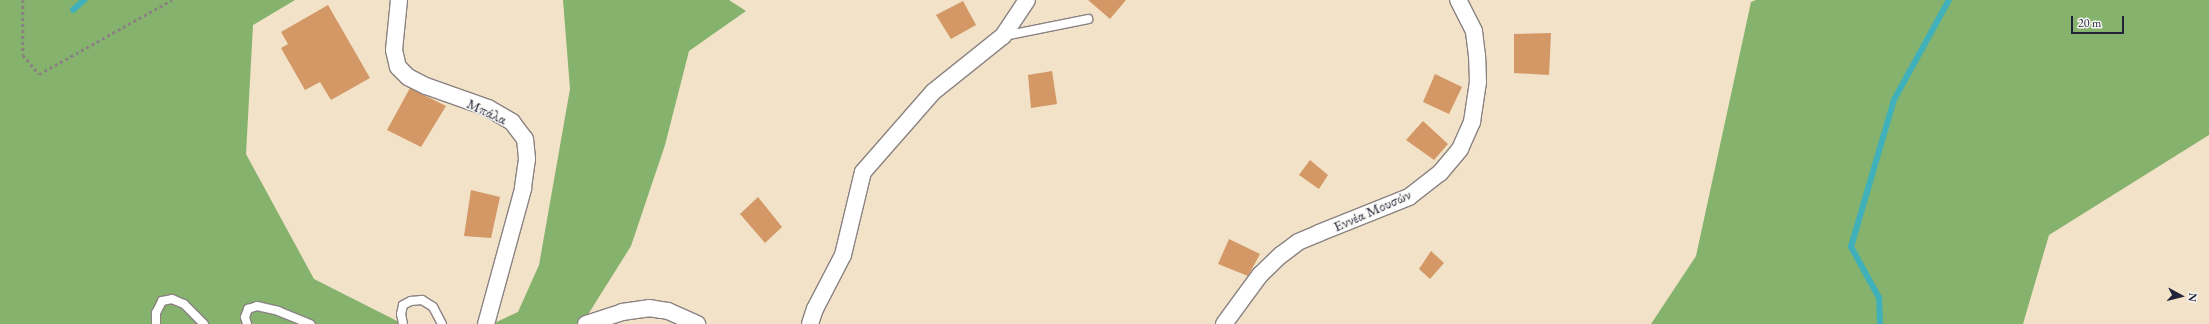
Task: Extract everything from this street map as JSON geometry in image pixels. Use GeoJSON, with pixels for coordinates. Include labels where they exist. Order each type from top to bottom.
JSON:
{"type":"FeatureCollection","features":[{"type":"Feature","properties":{"kind":"street","name":"Μπάλα"},"geometry":{"type":"LineString","coordinates":[[398,0],[394,50],[398,67],[408,77],[426,86],[488,108],[512,122],[525,139],[528,159],[523,189],[486,324]]}},
{"type":"Feature","properties":{"kind":"street"},"geometry":{"type":"LineString","coordinates":[[810,324],[815,309],[843,255],[863,172],[933,92],[1003,36],[1027,0]]}},
{"type":"Feature","properties":{"kind":"street","name":"Εννέα Μουσών"},"geometry":{"type":"LineString","coordinates":[[1224,324],[1260,275],[1280,255],[1298,242],[1409,196],[1440,173],[1460,149],[1472,122],[1478,82],[1478,56],[1474,31],[1458,0]]}},
{"type":"Feature","properties":{"kind":"street"},"geometry":{"type":"LineString","coordinates":[[586,324],[622,312],[649,308],[668,311],[698,324]]}},
{"type":"Feature","properties":{"kind":"lane"},"geometry":{"type":"LineString","coordinates":[[1003,36],[1088,19]]}},
{"type":"Feature","properties":{"kind":"lane"},"geometry":{"type":"LineString","coordinates":[[156,324],[156,313],[162,302],[172,299],[184,304],[204,324]]}},
{"type":"Feature","properties":{"kind":"lane"},"geometry":{"type":"LineString","coordinates":[[403,324],[401,314],[403,305],[411,300],[422,300],[433,307],[442,324]]}},
{"type":"Feature","properties":{"kind":"lane"},"geometry":{"type":"LineString","coordinates":[[247,324],[244,316],[248,310],[257,306],[278,311],[311,324]]}},
{"type":"Feature","properties":{"kind":"path"},"geometry":{"type":"LineString","coordinates":[[23,0],[23,55],[39,74],[172,0]]}},
{"type":"Feature","properties":{"kind":"green space"},"geometry":{"type":"Polygon","coordinates":[[[0,0],[295,0],[253,25],[246,154],[314,279],[403,324],[0,324],[0,0]]]}},
{"type":"Feature","properties":{"kind":"green space"},"geometry":{"type":"Polygon","coordinates":[[[563,0],[729,0],[746,11],[689,51],[665,145],[631,246],[582,324],[492,324],[518,312],[539,265],[570,89],[563,0]]]}},
{"type":"Feature","properties":{"kind":"green space"},"geometry":{"type":"Polygon","coordinates":[[[1756,0],[2209,0],[2209,135],[2049,235],[2023,324],[1651,324],[1696,256],[1751,2],[1756,0]]]}},
{"type":"Feature","properties":{"kind":"building"},"geometry":{"type":"Polygon","coordinates":[[[1088,0],[1126,0],[1110,19],[1088,0]]]}},
{"type":"Feature","properties":{"kind":"building"},"geometry":{"type":"Polygon","coordinates":[[[963,1],[976,25],[951,39],[936,15],[963,1]]]}},
{"type":"Feature","properties":{"kind":"building"},"geometry":{"type":"Polygon","coordinates":[[[328,5],[370,78],[331,100],[320,82],[305,90],[281,48],[288,44],[281,32],[328,5]]]}},
{"type":"Feature","properties":{"kind":"building"},"geometry":{"type":"Polygon","coordinates":[[[1551,33],[1549,75],[1514,73],[1514,34],[1551,33]]]}},
{"type":"Feature","properties":{"kind":"building"},"geometry":{"type":"Polygon","coordinates":[[[1052,71],[1057,104],[1031,108],[1028,75],[1052,71]]]}},
{"type":"Feature","properties":{"kind":"building"},"geometry":{"type":"Polygon","coordinates":[[[1435,74],[1462,87],[1449,114],[1423,102],[1435,74]]]}},
{"type":"Feature","properties":{"kind":"building"},"geometry":{"type":"Polygon","coordinates":[[[410,88],[446,106],[421,147],[387,130],[410,88]]]}},
{"type":"Feature","properties":{"kind":"building"},"geometry":{"type":"Polygon","coordinates":[[[1423,121],[1448,144],[1434,160],[1406,140],[1423,121]]]}},
{"type":"Feature","properties":{"kind":"building"},"geometry":{"type":"Polygon","coordinates":[[[1310,160],[1328,175],[1319,189],[1299,175],[1310,160]]]}},
{"type":"Feature","properties":{"kind":"building"},"geometry":{"type":"Polygon","coordinates":[[[471,190],[500,197],[491,238],[464,236],[471,190]]]}},
{"type":"Feature","properties":{"kind":"building"},"geometry":{"type":"Polygon","coordinates":[[[758,197],[782,227],[765,243],[740,214],[758,197]]]}},
{"type":"Feature","properties":{"kind":"building"},"geometry":{"type":"Polygon","coordinates":[[[1229,239],[1260,254],[1248,276],[1218,264],[1229,239]]]}},
{"type":"Feature","properties":{"kind":"building"},"geometry":{"type":"Polygon","coordinates":[[[1431,251],[1444,263],[1430,279],[1419,269],[1431,251]]]}},
{"type":"Feature","properties":{"kind":"waterway"},"geometry":{"type":"LineString","coordinates":[[73,10],[84,0]]}},
{"type":"Feature","properties":{"kind":"waterway"},"geometry":{"type":"LineString","coordinates":[[1880,324],[1879,298],[1851,247],[1894,100],[1949,0]]}}]}
